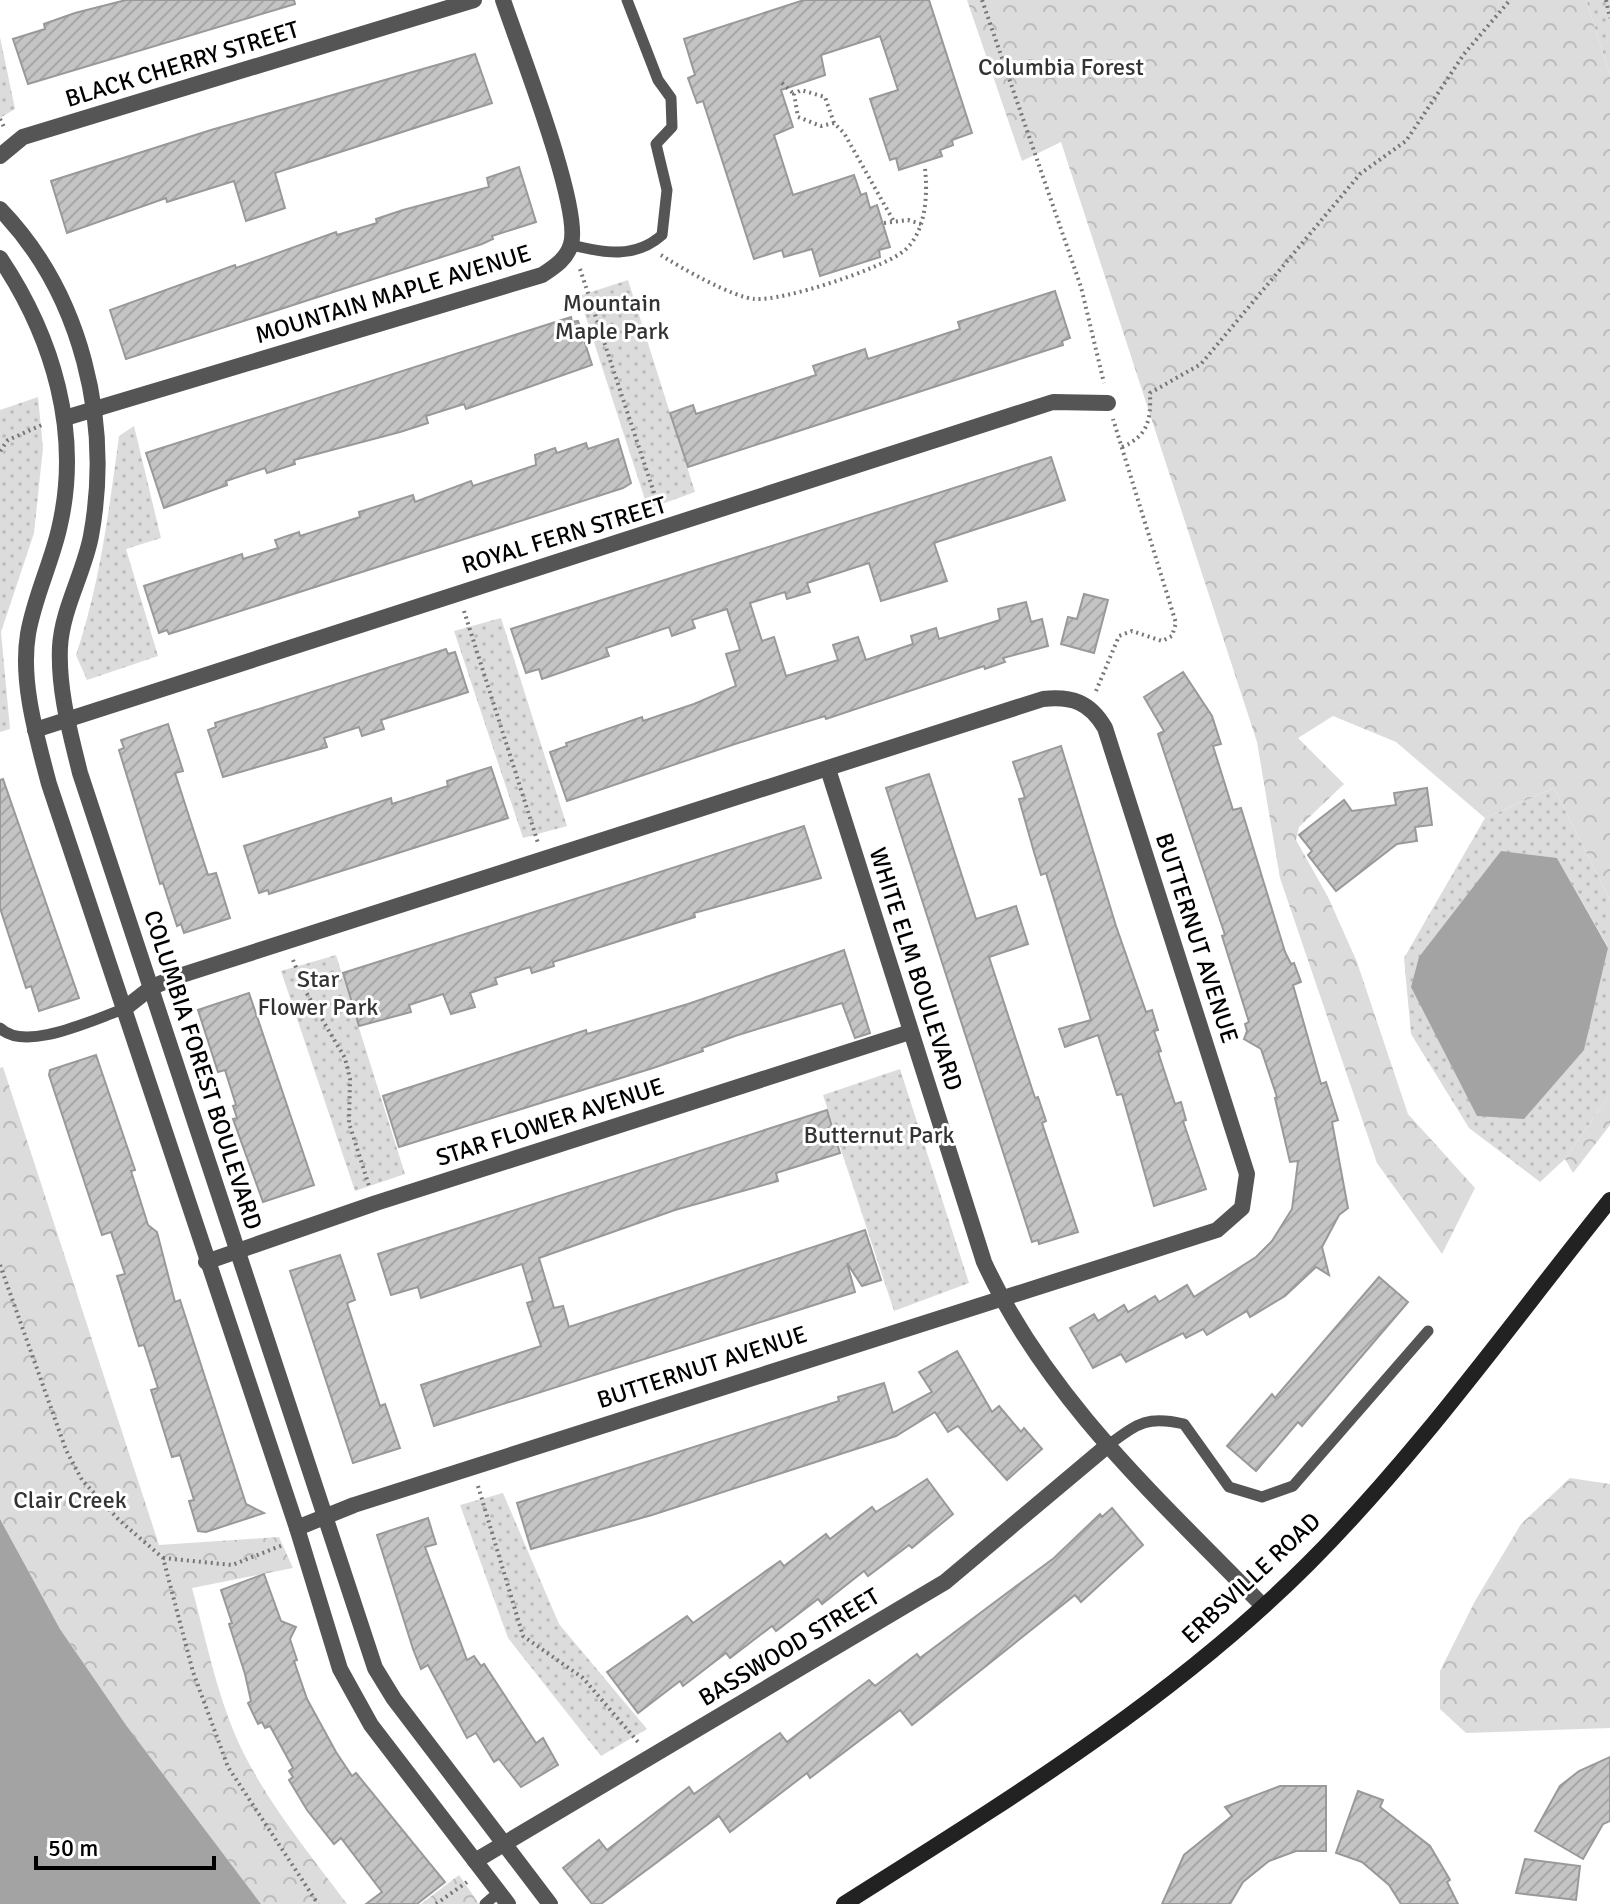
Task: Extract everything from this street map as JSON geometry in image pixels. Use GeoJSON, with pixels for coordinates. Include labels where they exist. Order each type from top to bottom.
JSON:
{"type":"FeatureCollection","features":[{"type":"Feature","properties":{"kind":"main road","name":"ERBSVILLE ROAD"},"geometry":{"type":"LineString","coordinates":[[844,1904],[1064,1761],[1185,1670],[1263,1606],[1308,1564],[1414,1450],[1610,1200]]}},
{"type":"Feature","properties":{"kind":"street","name":"BLACK CHERRY STREET"},"geometry":{"type":"LineString","coordinates":[[0,156],[23,137],[474,0]]}},
{"type":"Feature","properties":{"kind":"street"},"geometry":{"type":"LineString","coordinates":[[503,0],[572,206],[571,245]]}},
{"type":"Feature","properties":{"kind":"street","name":"COLUMBIA FOREST BOULEVARD"},"geometry":{"type":"LineString","coordinates":[[0,209],[23,233],[57,286],[74,329],[95,411],[98,468],[90,537],[60,643],[67,720],[80,773],[375,1668],[394,1699],[550,1904]]}},
{"type":"Feature","properties":{"kind":"street","name":"MOUNTAIN MAPLE AVENUE"},"geometry":{"type":"LineString","coordinates":[[65,418],[542,275],[559,264],[571,245]]}},
{"type":"Feature","properties":{"kind":"street"},"geometry":{"type":"LineString","coordinates":[[0,258],[23,292],[46,340],[65,418],[60,526],[28,635],[35,730],[49,784],[297,1528],[340,1669],[371,1725],[503,1898]]}},
{"type":"Feature","properties":{"kind":"street","name":"ROYAL FERN STREET"},"geometry":{"type":"LineString","coordinates":[[35,730],[1053,402],[1108,403]]}},
{"type":"Feature","properties":{"kind":"street"},"geometry":{"type":"LineString","coordinates":[[124,1009],[152,987],[1043,699],[1077,700],[1089,708]]}},
{"type":"Feature","properties":{"kind":"street","name":"BUTTERNUT AVENUE"},"geometry":{"type":"LineString","coordinates":[[297,1528],[323,1516],[473,1466],[1217,1230],[1242,1208],[1247,1174],[1105,728],[1089,708]]}},
{"type":"Feature","properties":{"kind":"street","name":"WHITE ELM BOULEVARD"},"geometry":{"type":"LineString","coordinates":[[828,769],[984,1262],[1000,1297],[1050,1375],[1107,1446],[1263,1606]]}},
{"type":"Feature","properties":{"kind":"street","name":"STAR FLOWER AVENUE"},"geometry":{"type":"LineString","coordinates":[[206,1262],[376,1203],[910,1032]]}},
{"type":"Feature","properties":{"kind":"street","name":"BASSWOOD STREET"},"geometry":{"type":"LineString","coordinates":[[479,1866],[504,1844],[945,1582],[1107,1446]]}},
{"type":"Feature","properties":{"kind":"lane"},"geometry":{"type":"LineString","coordinates":[[571,245],[622,254],[649,247],[662,235],[667,190],[656,144],[672,127],[671,98],[658,80],[627,0]]}},
{"type":"Feature","properties":{"kind":"lane"},"geometry":{"type":"LineString","coordinates":[[0,1028],[7,1035],[35,1039],[124,1009]]}},
{"type":"Feature","properties":{"kind":"lane"},"geometry":{"type":"LineString","coordinates":[[1107,1446],[1138,1423],[1160,1418],[1184,1424],[1229,1487],[1262,1497],[1283,1490],[1293,1486],[1428,1331]]}},
{"type":"Feature","properties":{"kind":"lane"},"geometry":{"type":"LineString","coordinates":[[485,1904],[503,1898]]}},
{"type":"Feature","properties":{"kind":"path"},"geometry":{"type":"LineString","coordinates":[[982,0],[1081,287],[1108,403],[1176,623],[1172,636],[1162,641],[1132,631],[1119,636],[1089,708]]}},
{"type":"Feature","properties":{"kind":"path"},"geometry":{"type":"LineString","coordinates":[[1122,447],[1138,440],[1148,426],[1150,393],[1201,364],[1360,174],[1406,141],[1464,54],[1510,0]]}},
{"type":"Feature","properties":{"kind":"path"},"geometry":{"type":"LineString","coordinates":[[1606,0],[1610,18]]}},
{"type":"Feature","properties":{"kind":"path"},"geometry":{"type":"LineString","coordinates":[[782,83],[794,94],[798,117],[821,126],[834,123]]}},
{"type":"Feature","properties":{"kind":"path"},"geometry":{"type":"LineString","coordinates":[[794,94],[801,90],[825,97],[834,123],[844,133],[893,220]]}},
{"type":"Feature","properties":{"kind":"path"},"geometry":{"type":"LineString","coordinates":[[649,247],[682,269],[753,300],[821,286],[903,253],[921,224],[929,198],[925,169]]}},
{"type":"Feature","properties":{"kind":"path"},"geometry":{"type":"LineString","coordinates":[[884,223],[893,220],[921,224]]}},
{"type":"Feature","properties":{"kind":"path"},"geometry":{"type":"LineString","coordinates":[[571,245],[666,529]]}},
{"type":"Feature","properties":{"kind":"path"},"geometry":{"type":"LineString","coordinates":[[0,451],[8,440],[27,429],[65,418]]}},
{"type":"Feature","properties":{"kind":"path"},"geometry":{"type":"LineString","coordinates":[[458,593],[544,860]]}},
{"type":"Feature","properties":{"kind":"path"},"geometry":{"type":"LineString","coordinates":[[286,944],[306,992],[345,1058],[350,1079],[349,1123],[376,1203]]}},
{"type":"Feature","properties":{"kind":"path"},"geometry":{"type":"LineString","coordinates":[[0,1265],[66,1450],[82,1480],[119,1520],[163,1558],[193,1672],[228,1767],[318,1904]]}},
{"type":"Feature","properties":{"kind":"path"},"geometry":{"type":"LineString","coordinates":[[473,1466],[523,1636],[583,1678],[650,1756]]}},
{"type":"Feature","properties":{"kind":"path"},"geometry":{"type":"LineString","coordinates":[[163,1558],[232,1565],[280,1549],[297,1528]]}},
{"type":"Feature","properties":{"kind":"path"},"geometry":{"type":"LineString","coordinates":[[436,1904],[479,1866]]}},
{"type":"Feature","properties":{"kind":"green space"},"geometry":{"type":"Polygon","coordinates":[[[967,0],[1586,0],[1610,75],[1610,900],[1554,788],[1485,818],[1396,742],[1333,716],[1298,738],[1344,784],[1299,827],[1296,840],[1328,897],[1357,962],[1408,1114],[1475,1188],[1442,1254],[1377,1163],[1280,878],[1257,742],[1061,142],[1022,161],[967,0]]]}},
{"type":"Feature","properties":{"kind":"green space"},"geometry":{"type":"Polygon","coordinates":[[[1586,0],[1610,0],[1610,75],[1586,0]]]}},
{"type":"Feature","properties":{"kind":"green space"},"geometry":{"type":"Polygon","coordinates":[[[0,37],[15,109],[0,118],[0,37]]]}},
{"type":"Feature","properties":{"kind":"green space","name":"Mountain Maple Park"},"geometry":{"type":"Polygon","coordinates":[[[628,280],[695,492],[648,509],[579,296],[628,280]]]}},
{"type":"Feature","properties":{"kind":"green space"},"geometry":{"type":"Polygon","coordinates":[[[38,397],[43,448],[34,533],[1,632],[10,729],[0,732],[0,410],[38,397]]]}},
{"type":"Feature","properties":{"kind":"green space"},"geometry":{"type":"Polygon","coordinates":[[[134,426],[161,538],[126,549],[158,656],[87,680],[76,655],[98,574],[119,436],[134,426]]]}},
{"type":"Feature","properties":{"kind":"green space"},"geometry":{"type":"Polygon","coordinates":[[[501,618],[567,826],[523,838],[454,631],[501,618]]]}},
{"type":"Feature","properties":{"kind":"green space"},"geometry":{"type":"Polygon","coordinates":[[[1554,788],[1610,900],[1610,1094],[1565,1159],[1540,1182],[1469,1128],[1411,1034],[1404,958],[1485,818],[1554,788]],[[1557,858],[1584,1049],[1608,947],[1557,858]]]}},
{"type":"Feature","properties":{"kind":"green space","name":"Star Flower Park"},"geometry":{"type":"Polygon","coordinates":[[[336,955],[405,1174],[355,1191],[281,971],[336,955]]]}},
{"type":"Feature","properties":{"kind":"green space","name":"Clair Creek"},"geometry":{"type":"Polygon","coordinates":[[[3,1067],[159,1545],[279,1537],[293,1568],[192,1588],[220,1692],[243,1752],[278,1811],[347,1904],[261,1904],[126,1725],[60,1629],[0,1519],[0,1068],[3,1067]]]}},
{"type":"Feature","properties":{"kind":"green space","name":"Butternut Park"},"geometry":{"type":"Polygon","coordinates":[[[900,1069],[969,1283],[894,1311],[823,1095],[900,1069]]]}},
{"type":"Feature","properties":{"kind":"green space"},"geometry":{"type":"Polygon","coordinates":[[[1610,1094],[1610,1125],[1573,1173],[1565,1159],[1610,1094]]]}},
{"type":"Feature","properties":{"kind":"green space"},"geometry":{"type":"Polygon","coordinates":[[[1570,1478],[1610,1484],[1610,1728],[1466,1733],[1440,1709],[1440,1671],[1475,1601],[1521,1524],[1570,1478]]]}},
{"type":"Feature","properties":{"kind":"green space"},"geometry":{"type":"Polygon","coordinates":[[[503,1493],[559,1624],[647,1729],[601,1756],[508,1638],[460,1505],[503,1493]]]}},
{"type":"Feature","properties":{"kind":"green space"},"geometry":{"type":"Polygon","coordinates":[[[459,1875],[479,1904],[421,1904],[459,1875]]]}},
{"type":"Feature","properties":{"kind":"shaded area"},"geometry":{"type":"Polygon","coordinates":[[[1501,851],[1557,858],[1608,948],[1584,1050],[1524,1119],[1477,1116],[1411,987],[1419,957],[1501,851]]]}},
{"type":"Feature","properties":{"kind":"shaded area"},"geometry":{"type":"Polygon","coordinates":[[[0,1519],[60,1629],[126,1725],[261,1904],[0,1904],[0,1519]]]}},
{"type":"Feature","properties":{"kind":"building"},"geometry":{"type":"Polygon","coordinates":[[[126,0],[294,0],[295,4],[28,84],[13,39],[45,29],[44,24],[75,13],[126,0]]]}},
{"type":"Feature","properties":{"kind":"building","name":"Columbia Forest"},"geometry":{"type":"Polygon","coordinates":[[[804,0],[929,0],[972,133],[952,140],[953,145],[940,150],[942,156],[899,170],[896,158],[890,160],[870,99],[898,90],[880,36],[821,55],[825,75],[781,90],[793,127],[774,135],[793,195],[854,175],[861,195],[866,193],[870,208],[877,205],[890,247],[879,250],[880,257],[820,276],[812,249],[784,257],[782,250],[754,259],[703,101],[697,103],[688,78],[695,75],[684,39],[804,0]]]}},
{"type":"Feature","properties":{"kind":"building"},"geometry":{"type":"Polygon","coordinates":[[[475,54],[492,103],[275,173],[285,208],[246,221],[234,181],[167,202],[166,198],[67,233],[51,181],[211,130],[475,54]]]}},
{"type":"Feature","properties":{"kind":"building"},"geometry":{"type":"Polygon","coordinates":[[[519,167],[536,222],[492,236],[493,239],[482,244],[126,359],[110,310],[336,232],[337,235],[377,223],[376,219],[403,210],[489,187],[487,178],[519,167]]]}},
{"type":"Feature","properties":{"kind":"building"},"geometry":{"type":"Polygon","coordinates":[[[1055,291],[1070,338],[1062,341],[1063,345],[688,467],[670,413],[693,405],[696,414],[816,375],[813,366],[865,349],[868,359],[960,329],[958,322],[1055,291]]]}},
{"type":"Feature","properties":{"kind":"building"},"geometry":{"type":"Polygon","coordinates":[[[571,317],[572,322],[578,321],[592,365],[466,409],[464,404],[426,416],[428,423],[400,432],[294,460],[295,464],[267,473],[265,468],[226,481],[227,485],[164,508],[146,453],[571,317]]]}},
{"type":"Feature","properties":{"kind":"building"},"geometry":{"type":"Polygon","coordinates":[[[618,439],[631,483],[623,488],[169,634],[167,630],[159,633],[144,586],[242,554],[243,559],[278,548],[275,540],[299,532],[300,536],[360,517],[359,512],[413,495],[415,502],[471,481],[473,486],[536,465],[535,455],[555,448],[557,453],[586,443],[588,449],[618,439]]]}},
{"type":"Feature","properties":{"kind":"building"},"geometry":{"type":"Polygon","coordinates":[[[1051,457],[1065,500],[934,543],[947,581],[881,601],[869,563],[807,583],[810,592],[787,599],[785,592],[750,603],[762,641],[774,637],[786,676],[838,660],[833,645],[858,637],[866,660],[913,644],[911,636],[936,628],[939,639],[1000,620],[998,609],[1026,602],[1031,622],[1042,619],[1048,646],[1003,658],[1005,662],[985,669],[984,666],[826,719],[825,716],[738,743],[567,801],[550,752],[567,746],[566,743],[642,717],[643,721],[694,704],[736,686],[726,654],[740,650],[727,609],[692,620],[695,628],[672,636],[669,627],[606,648],[609,656],[542,679],[539,669],[526,673],[511,629],[1051,457]]]}},
{"type":"Feature","properties":{"kind":"building"},"geometry":{"type":"Polygon","coordinates":[[[1084,594],[1108,600],[1094,653],[1061,644],[1068,617],[1077,619],[1084,594]]]}},
{"type":"Feature","properties":{"kind":"building"},"geometry":{"type":"Polygon","coordinates":[[[446,649],[448,654],[455,652],[468,692],[381,720],[384,729],[362,736],[359,727],[324,738],[327,747],[223,777],[208,730],[216,727],[215,723],[446,649]]]}},
{"type":"Feature","properties":{"kind":"building"},"geometry":{"type":"Polygon","coordinates":[[[1183,672],[1212,716],[1221,744],[1213,746],[1233,810],[1241,808],[1285,952],[1291,964],[1294,963],[1301,982],[1293,985],[1321,1084],[1326,1082],[1338,1120],[1332,1122],[1348,1208],[1339,1215],[1322,1247],[1329,1275],[1316,1267],[1285,1296],[1250,1317],[1247,1311],[1207,1335],[1203,1329],[1186,1338],[1183,1333],[1126,1362],[1121,1354],[1093,1368],[1070,1328],[1094,1314],[1098,1321],[1124,1305],[1128,1312],[1155,1296],[1159,1302],[1187,1285],[1194,1297],[1256,1257],[1272,1241],[1292,1209],[1298,1161],[1290,1162],[1277,1097],[1261,1049],[1244,1039],[1247,1031],[1245,1024],[1249,1022],[1222,936],[1225,935],[1158,734],[1164,731],[1144,697],[1183,672]]]}},
{"type":"Feature","properties":{"kind":"building"},"geometry":{"type":"Polygon","coordinates":[[[168,724],[183,771],[175,773],[208,875],[216,873],[230,918],[184,933],[181,924],[177,926],[163,883],[160,884],[119,750],[124,748],[121,740],[168,724]]]}},
{"type":"Feature","properties":{"kind":"building"},"geometry":{"type":"Polygon","coordinates":[[[1061,746],[1116,926],[1146,1012],[1152,1010],[1158,1030],[1154,1031],[1161,1051],[1158,1052],[1175,1104],[1181,1102],[1186,1120],[1183,1121],[1206,1189],[1154,1206],[1122,1094],[1117,1095],[1098,1035],[1065,1047],[1059,1029],[1091,1020],[1046,873],[1041,875],[1034,852],[1019,799],[1025,798],[1013,762],[1061,746]]]}},
{"type":"Feature","properties":{"kind":"building"},"geometry":{"type":"Polygon","coordinates":[[[491,767],[508,818],[269,894],[268,890],[259,893],[244,846],[391,798],[392,804],[448,786],[447,781],[491,767]]]}},
{"type":"Feature","properties":{"kind":"building"},"geometry":{"type":"Polygon","coordinates":[[[929,774],[976,919],[1016,906],[1028,944],[989,957],[1035,1098],[1038,1097],[1046,1121],[1042,1123],[1078,1232],[1039,1244],[1038,1240],[1032,1242],[886,788],[929,774]]]}},
{"type":"Feature","properties":{"kind":"building"},"geometry":{"type":"Polygon","coordinates":[[[3,779],[79,998],[39,1011],[31,986],[26,988],[0,908],[0,780],[3,779]]]}},
{"type":"Feature","properties":{"kind":"building"},"geometry":{"type":"Polygon","coordinates":[[[1427,788],[1432,825],[1415,827],[1417,841],[1397,844],[1336,891],[1308,855],[1312,851],[1299,835],[1344,800],[1352,811],[1396,805],[1394,793],[1427,788]]]}},
{"type":"Feature","properties":{"kind":"building"},"geometry":{"type":"Polygon","coordinates":[[[804,826],[821,878],[694,913],[695,917],[553,962],[554,966],[532,973],[530,967],[495,978],[497,984],[470,993],[475,1007],[451,1014],[443,994],[409,1005],[411,1012],[359,1026],[343,973],[804,826]]]}},
{"type":"Feature","properties":{"kind":"building"},"geometry":{"type":"Polygon","coordinates":[[[844,950],[870,1033],[855,1038],[842,1003],[735,1036],[653,1068],[399,1147],[383,1096],[586,1030],[587,1034],[688,1004],[844,950]]]}},
{"type":"Feature","properties":{"kind":"building"},"geometry":{"type":"Polygon","coordinates":[[[249,993],[314,1185],[263,1202],[233,1119],[237,1118],[233,1106],[236,1105],[225,1070],[218,1072],[198,1010],[249,993]]]}},
{"type":"Feature","properties":{"kind":"building"},"geometry":{"type":"Polygon","coordinates":[[[96,1055],[135,1170],[131,1171],[148,1225],[157,1232],[175,1302],[180,1300],[246,1504],[264,1513],[206,1532],[198,1531],[189,1501],[194,1500],[180,1455],[172,1457],[151,1390],[158,1388],[144,1345],[139,1346],[117,1276],[125,1274],[111,1232],[102,1235],[49,1075],[50,1070],[96,1055]]]}},
{"type":"Feature","properties":{"kind":"building"},"geometry":{"type":"Polygon","coordinates":[[[827,1110],[840,1153],[776,1173],[778,1181],[675,1210],[539,1258],[554,1308],[563,1306],[569,1327],[865,1230],[881,1280],[862,1286],[847,1263],[855,1292],[434,1426],[421,1385],[541,1346],[527,1303],[533,1301],[522,1264],[421,1298],[418,1287],[391,1295],[378,1254],[827,1110]]]}},
{"type":"Feature","properties":{"kind":"building"},"geometry":{"type":"Polygon","coordinates":[[[340,1255],[355,1300],[347,1303],[380,1406],[385,1404],[400,1448],[353,1463],[290,1271],[340,1255]]]}},
{"type":"Feature","properties":{"kind":"building"},"geometry":{"type":"Polygon","coordinates":[[[1379,1277],[1408,1302],[1302,1426],[1298,1422],[1256,1471],[1227,1446],[1272,1394],[1275,1398],[1379,1277]]]}},
{"type":"Feature","properties":{"kind":"building"},"geometry":{"type":"Polygon","coordinates":[[[957,1351],[992,1412],[999,1406],[1021,1432],[1024,1428],[1042,1449],[1007,1480],[958,1426],[948,1432],[935,1412],[896,1436],[652,1515],[531,1549],[517,1503],[839,1401],[838,1397],[884,1383],[893,1413],[932,1392],[919,1372],[957,1351]]]}},
{"type":"Feature","properties":{"kind":"building"},"geometry":{"type":"Polygon","coordinates":[[[927,1479],[953,1514],[912,1548],[909,1545],[868,1576],[864,1571],[822,1604],[818,1599],[776,1631],[772,1626],[730,1658],[726,1653],[683,1686],[680,1681],[638,1713],[607,1672],[687,1616],[693,1623],[780,1561],[784,1566],[826,1534],[830,1539],[872,1507],[876,1512],[927,1479]]]}},
{"type":"Feature","properties":{"kind":"building"},"geometry":{"type":"Polygon","coordinates":[[[1112,1508],[1143,1545],[1081,1602],[1075,1595],[912,1725],[900,1710],[810,1778],[807,1773],[730,1832],[719,1816],[601,1904],[592,1904],[563,1868],[599,1840],[607,1850],[689,1787],[694,1794],[780,1733],[787,1742],[869,1680],[875,1686],[917,1654],[920,1658],[1054,1558],[1100,1514],[1102,1517],[1112,1508]]]}},
{"type":"Feature","properties":{"kind":"building"},"geometry":{"type":"Polygon","coordinates":[[[428,1518],[436,1544],[425,1547],[467,1660],[474,1656],[481,1666],[484,1664],[536,1743],[543,1738],[558,1765],[521,1787],[499,1759],[494,1762],[476,1733],[467,1738],[428,1665],[421,1669],[413,1649],[377,1535],[428,1518]]]}},
{"type":"Feature","properties":{"kind":"building"},"geometry":{"type":"Polygon","coordinates":[[[264,1574],[281,1621],[296,1627],[290,1639],[297,1660],[294,1661],[307,1699],[336,1752],[352,1776],[356,1773],[445,1882],[417,1904],[366,1904],[382,1892],[341,1838],[334,1844],[307,1810],[289,1780],[293,1777],[289,1771],[293,1768],[270,1726],[265,1728],[262,1722],[258,1724],[248,1703],[251,1701],[245,1674],[221,1590],[264,1574]]]}},
{"type":"Feature","properties":{"kind":"building"},"geometry":{"type":"Polygon","coordinates":[[[1610,1757],[1610,1821],[1603,1824],[1583,1859],[1535,1831],[1560,1786],[1579,1771],[1610,1757]]]}},
{"type":"Feature","properties":{"kind":"building"},"geometry":{"type":"Polygon","coordinates":[[[1280,1786],[1326,1786],[1326,1851],[1296,1851],[1269,1861],[1243,1882],[1230,1904],[1162,1904],[1184,1855],[1232,1816],[1225,1807],[1280,1786]]]}},
{"type":"Feature","properties":{"kind":"building"},"geometry":{"type":"Polygon","coordinates":[[[1358,1791],[1383,1800],[1380,1807],[1430,1846],[1450,1880],[1447,1882],[1458,1904],[1401,1904],[1389,1885],[1362,1862],[1336,1853],[1358,1791]]]}},
{"type":"Feature","properties":{"kind":"building"},"geometry":{"type":"Polygon","coordinates":[[[1525,1859],[1580,1866],[1576,1900],[1516,1893],[1525,1859]]]}}]}
